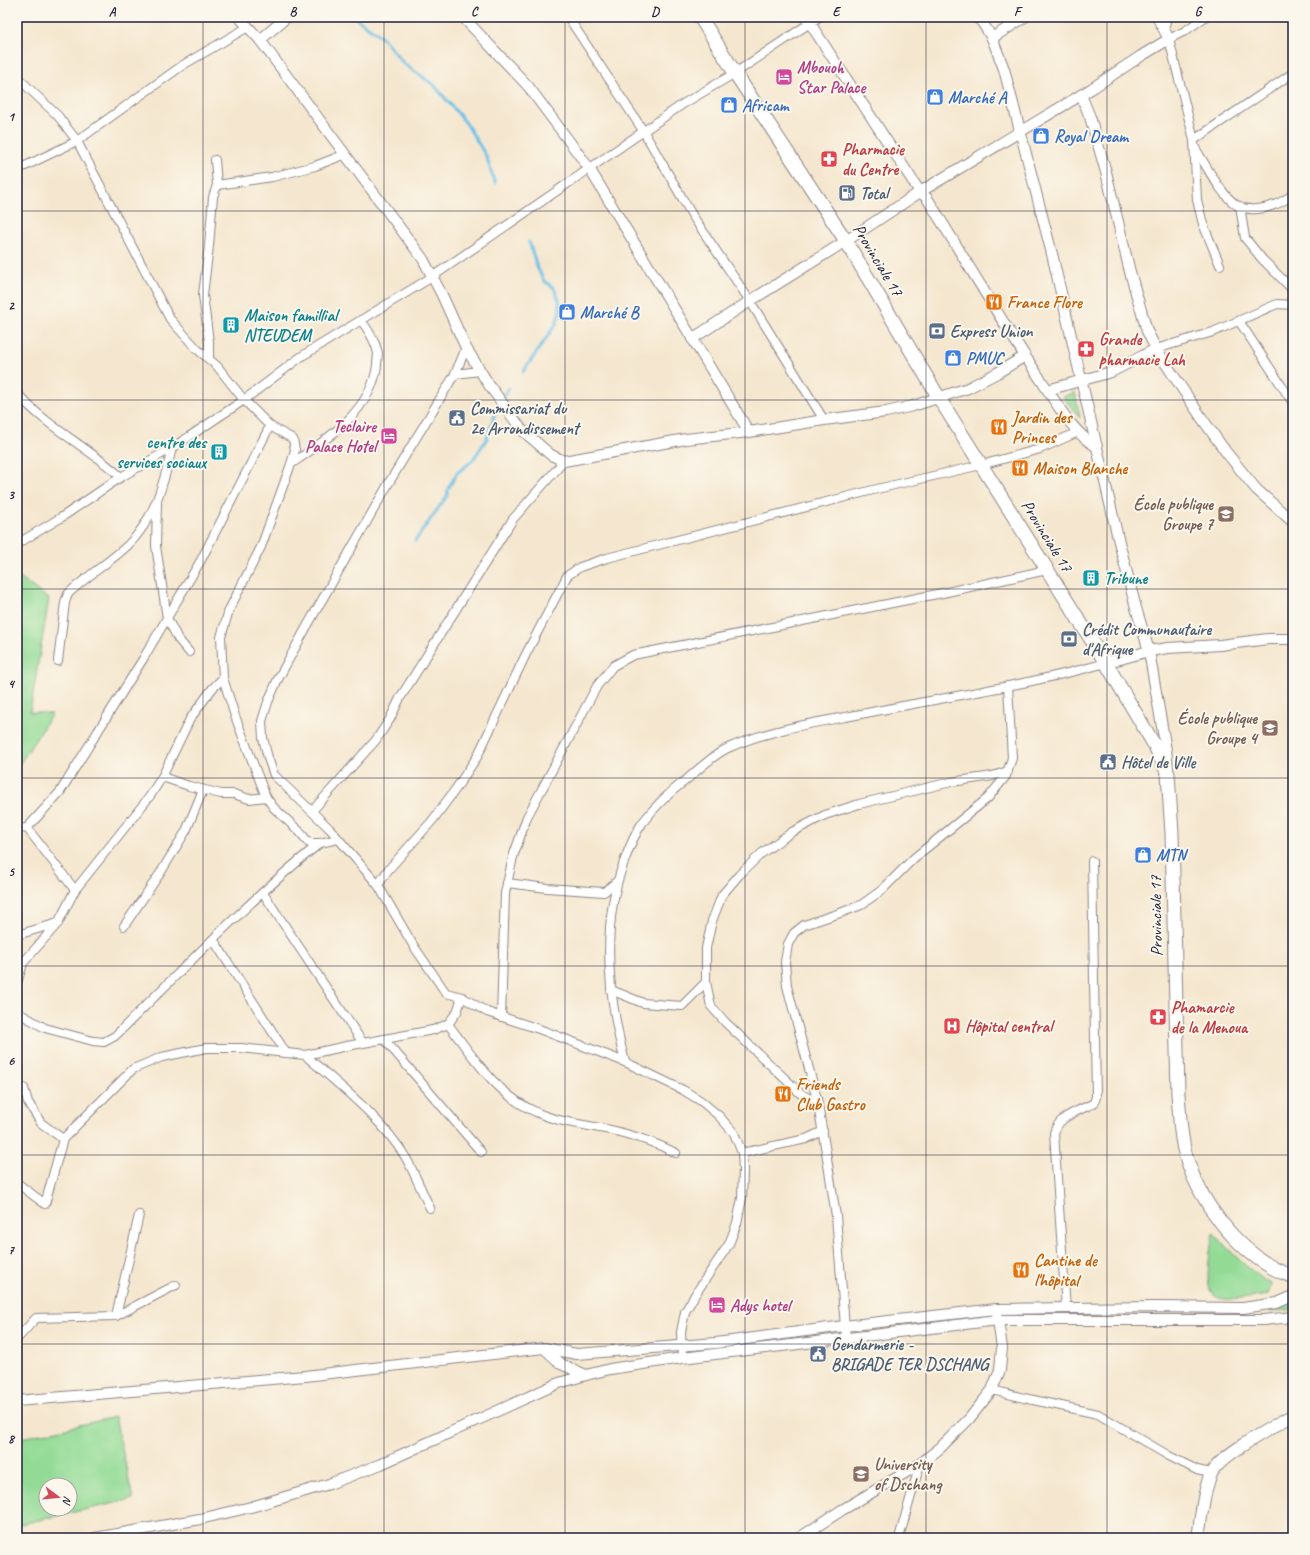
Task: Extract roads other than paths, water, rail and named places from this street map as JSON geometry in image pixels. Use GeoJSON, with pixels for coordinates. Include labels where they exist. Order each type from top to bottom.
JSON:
{"type":"FeatureCollection","features":[{"type":"Feature","properties":{"kind":"main road","name":"Provinciale 17"},"geometry":{"type":"LineString","coordinates":[[700,17],[735,73],[846,241],[939,398],[1106,663],[1155,746],[1168,774],[1172,833],[1178,1094],[1181,1134],[1187,1160],[1196,1184],[1219,1219],[1234,1237],[1250,1252],[1273,1268],[1293,1277]]}},
{"type":"Feature","properties":{"kind":"main road"},"geometry":{"type":"LineString","coordinates":[[1198,1538],[1206,1491],[1211,1474],[1229,1455],[1261,1433],[1293,1415]]}},
{"type":"Feature","properties":{"kind":"street"},"geometry":{"type":"LineString","coordinates":[[239,17],[260,40],[423,259],[466,348],[480,371],[522,430],[551,455],[564,461],[686,439],[749,432],[886,412],[913,406],[968,388],[1025,356]]}},
{"type":"Feature","properties":{"kind":"street"},"geometry":{"type":"LineString","coordinates":[[260,40],[287,17]]}},
{"type":"Feature","properties":{"kind":"street"},"geometry":{"type":"LineString","coordinates":[[463,17],[528,86],[589,168],[749,432]]}},
{"type":"Feature","properties":{"kind":"street"},"geometry":{"type":"LineString","coordinates":[[568,17],[644,132],[692,215],[750,301],[824,420]]}},
{"type":"Feature","properties":{"kind":"street"},"geometry":{"type":"LineString","coordinates":[[17,544],[62,517],[121,477],[172,448],[244,400],[302,356],[432,277],[683,104],[735,73],[808,20],[819,17]]}},
{"type":"Feature","properties":{"kind":"street"},"geometry":{"type":"LineString","coordinates":[[992,38],[1025,17]]}},
{"type":"Feature","properties":{"kind":"street"},"geometry":{"type":"LineString","coordinates":[[1157,17],[1169,39],[1194,144],[1199,206],[1203,224],[1220,265]]}},
{"type":"Feature","properties":{"kind":"street"},"geometry":{"type":"LineString","coordinates":[[1164,29],[1167,17]]}},
{"type":"Feature","properties":{"kind":"street"},"geometry":{"type":"LineString","coordinates":[[692,339],[920,192],[1081,95],[1141,56],[1185,31],[1205,17]]}},
{"type":"Feature","properties":{"kind":"street"},"geometry":{"type":"LineString","coordinates":[[983,19],[1004,69],[1052,254],[1136,608],[1149,651],[1166,750],[1168,774]]}},
{"type":"Feature","properties":{"kind":"street"},"geometry":{"type":"LineString","coordinates":[[808,20],[920,192],[927,198],[1025,356],[1048,390],[1078,432],[1086,441],[1097,447]]}},
{"type":"Feature","properties":{"kind":"street"},"geometry":{"type":"LineString","coordinates":[[17,170],[77,141],[183,65],[248,27]]}},
{"type":"Feature","properties":{"kind":"street"},"geometry":{"type":"LineString","coordinates":[[1194,144],[1293,73]]}},
{"type":"Feature","properties":{"kind":"street"},"geometry":{"type":"LineString","coordinates":[[17,77],[58,116],[77,141],[170,319],[197,348],[218,366],[244,400],[270,426],[293,439],[295,450],[291,464],[261,547],[229,610],[221,637],[223,678],[235,716],[266,797],[274,808],[299,831],[309,843],[320,843],[338,839]]}},
{"type":"Feature","properties":{"kind":"street"},"geometry":{"type":"LineString","coordinates":[[1081,95],[1090,117],[1106,172],[1130,272],[1147,331],[1156,349],[1200,417],[1226,452],[1256,489],[1293,522]]}},
{"type":"Feature","properties":{"kind":"street"},"geometry":{"type":"LineString","coordinates":[[1194,144],[1228,196],[1240,206],[1249,209],[1261,208],[1274,205],[1293,194]]}},
{"type":"Feature","properties":{"kind":"street"},"geometry":{"type":"LineString","coordinates":[[217,185],[272,177],[315,166],[346,154]]}},
{"type":"Feature","properties":{"kind":"street"},"geometry":{"type":"LineString","coordinates":[[209,359],[203,295],[213,197],[217,185],[215,160]]}},
{"type":"Feature","properties":{"kind":"street"},"geometry":{"type":"LineString","coordinates":[[1240,206],[1245,238],[1262,259],[1293,290]]}},
{"type":"Feature","properties":{"kind":"street"},"geometry":{"type":"LineString","coordinates":[[1048,390],[1112,372],[1156,349],[1213,332],[1277,304],[1293,305]]}},
{"type":"Feature","properties":{"kind":"street"},"geometry":{"type":"LineString","coordinates":[[291,464],[318,446],[342,426],[367,397],[376,374],[378,354],[370,333],[361,320]]}},
{"type":"Feature","properties":{"kind":"street"},"geometry":{"type":"LineString","coordinates":[[1239,320],[1293,403]]}},
{"type":"Feature","properties":{"kind":"street"},"geometry":{"type":"LineString","coordinates":[[466,348],[456,374],[386,488],[306,628],[268,702],[262,721],[263,738],[274,775],[287,789],[312,811],[378,885],[413,945],[446,993],[462,997],[487,1012],[625,1062],[683,1090],[702,1101],[719,1116],[734,1133],[742,1153],[742,1198],[737,1223],[729,1244],[685,1312],[681,1332],[682,1358]]}},
{"type":"Feature","properties":{"kind":"street"},"geometry":{"type":"LineString","coordinates":[[456,374],[480,371]]}},
{"type":"Feature","properties":{"kind":"street"},"geometry":{"type":"LineString","coordinates":[[17,392],[29,406],[63,434],[95,455],[121,477]]}},
{"type":"Feature","properties":{"kind":"street"},"geometry":{"type":"LineString","coordinates":[[18,828],[27,828],[60,792],[139,666],[201,560],[270,426]]}},
{"type":"Feature","properties":{"kind":"street"},"geometry":{"type":"LineString","coordinates":[[378,885],[388,870],[432,821],[477,757],[526,654],[567,576],[580,567],[607,558],[881,488],[982,466],[1040,449],[1078,432]]}},
{"type":"Feature","properties":{"kind":"street"},"geometry":{"type":"LineString","coordinates":[[58,661],[65,602],[68,594],[129,544],[149,517],[164,481],[172,448]]}},
{"type":"Feature","properties":{"kind":"street"},"geometry":{"type":"LineString","coordinates":[[312,811],[376,740],[390,719],[400,698],[513,519],[564,461]]}},
{"type":"Feature","properties":{"kind":"street"},"geometry":{"type":"LineString","coordinates":[[157,498],[156,546],[167,618],[178,640],[189,652]]}},
{"type":"Feature","properties":{"kind":"street"},"geometry":{"type":"LineString","coordinates":[[501,1017],[505,893],[512,857],[527,817],[597,686],[613,666],[633,655],[947,592],[1047,570]]}},
{"type":"Feature","properties":{"kind":"street"},"geometry":{"type":"LineString","coordinates":[[625,1062],[618,1034],[611,990],[609,950],[610,912],[616,882],[629,848],[642,823],[664,797],[727,749],[767,734],[1083,670],[1149,651],[1268,639],[1293,639]]}},
{"type":"Feature","properties":{"kind":"street"},"geometry":{"type":"LineString","coordinates":[[17,983],[23,963],[58,923],[75,890],[150,796],[162,777],[190,719],[212,689],[223,678]]}},
{"type":"Feature","properties":{"kind":"street"},"geometry":{"type":"LineString","coordinates":[[846,1339],[836,1216],[817,1099],[787,986],[785,962],[788,944],[794,933],[804,925],[861,905],[882,890],[914,858],[988,798],[1006,776],[1012,758],[1008,686]]}},
{"type":"Feature","properties":{"kind":"street"},"geometry":{"type":"LineString","coordinates":[[817,1099],[808,1098],[800,1093],[725,1022],[711,1006],[706,982],[706,948],[712,921],[722,895],[739,875],[762,853],[792,832],[825,815],[859,804],[951,782],[993,776],[1008,771]]}},
{"type":"Feature","properties":{"kind":"street"},"geometry":{"type":"LineString","coordinates":[[162,777],[221,794],[234,794],[249,799],[266,797]]}},
{"type":"Feature","properties":{"kind":"street"},"geometry":{"type":"LineString","coordinates":[[124,926],[186,832],[203,790]]}},
{"type":"Feature","properties":{"kind":"street"},"geometry":{"type":"LineString","coordinates":[[27,828],[75,890]]}},
{"type":"Feature","properties":{"kind":"street"},"geometry":{"type":"LineString","coordinates":[[17,1012],[45,1028],[93,1041],[104,1042],[115,1036],[213,939],[320,843]]}},
{"type":"Feature","properties":{"kind":"street"},"geometry":{"type":"LineString","coordinates":[[1066,1309],[1054,1133],[1060,1120],[1090,1105],[1094,1102],[1096,1097],[1092,861]]}},
{"type":"Feature","properties":{"kind":"street"},"geometry":{"type":"LineString","coordinates":[[507,883],[547,888],[604,892],[616,882]]}},
{"type":"Feature","properties":{"kind":"street"},"geometry":{"type":"LineString","coordinates":[[263,893],[363,1043]]}},
{"type":"Feature","properties":{"kind":"street"},"geometry":{"type":"LineString","coordinates":[[17,936],[58,923]]}},
{"type":"Feature","properties":{"kind":"street"},"geometry":{"type":"LineString","coordinates":[[213,939],[286,1053]]}},
{"type":"Feature","properties":{"kind":"street"},"geometry":{"type":"LineString","coordinates":[[611,990],[643,1003],[682,1006],[706,982]]}},
{"type":"Feature","properties":{"kind":"street"},"geometry":{"type":"LineString","coordinates":[[17,1183],[45,1204],[63,1138],[133,1069],[162,1057],[206,1048],[241,1048],[305,1055],[433,1030],[448,1024],[457,1012],[462,997]]}},
{"type":"Feature","properties":{"kind":"street"},"geometry":{"type":"LineString","coordinates":[[448,1024],[484,1073],[514,1099],[535,1112],[555,1119],[619,1132],[654,1142],[676,1153]]}},
{"type":"Feature","properties":{"kind":"street"},"geometry":{"type":"LineString","coordinates":[[384,1039],[481,1152]]}},
{"type":"Feature","properties":{"kind":"street"},"geometry":{"type":"LineString","coordinates":[[305,1055],[361,1105],[385,1130],[406,1158],[430,1208]]}},
{"type":"Feature","properties":{"kind":"street"},"geometry":{"type":"LineString","coordinates":[[24,1088],[28,1102],[41,1123],[63,1138]]}},
{"type":"Feature","properties":{"kind":"street"},"geometry":{"type":"LineString","coordinates":[[742,1153],[806,1139],[823,1131]]}},
{"type":"Feature","properties":{"kind":"street"},"geometry":{"type":"LineString","coordinates":[[116,1316],[139,1215]]}},
{"type":"Feature","properties":{"kind":"street"},"geometry":{"type":"LineString","coordinates":[[17,1339],[36,1318],[116,1316],[176,1285]]}},
{"type":"Feature","properties":{"kind":"street"},"geometry":{"type":"LineString","coordinates":[[18,1399],[306,1376],[544,1348],[577,1354],[681,1346],[844,1326],[1066,1309],[1198,1307],[1243,1308],[1277,1303],[1293,1296]]}},
{"type":"Feature","properties":{"kind":"street"},"geometry":{"type":"LineString","coordinates":[[1198,1307],[1198,1319]]}},
{"type":"Feature","properties":{"kind":"street"},"geometry":{"type":"LineString","coordinates":[[800,1538],[842,1510],[920,1464],[940,1448],[969,1419],[992,1390],[1000,1370],[1002,1348],[997,1315]]}},
{"type":"Feature","properties":{"kind":"street"},"geometry":{"type":"LineString","coordinates":[[95,1538],[200,1519],[251,1507],[329,1484],[381,1464],[559,1383],[586,1375],[638,1364],[846,1339],[997,1315],[1263,1320],[1293,1317]]}},
{"type":"Feature","properties":{"kind":"street"},"geometry":{"type":"LineString","coordinates":[[544,1348],[567,1368],[586,1375]]}},
{"type":"Feature","properties":{"kind":"street"},"geometry":{"type":"LineString","coordinates":[[559,1383],[577,1354]]}},
{"type":"Feature","properties":{"kind":"street"},"geometry":{"type":"LineString","coordinates":[[992,1390],[1098,1414],[1169,1456],[1197,1470],[1211,1474]]}},
{"type":"Feature","properties":{"kind":"street"},"geometry":{"type":"LineString","coordinates":[[899,1538],[920,1464]]}},
{"type":"Feature","properties":{"kind":"waterway"},"geometry":{"type":"LineString","coordinates":[[356,17],[382,37],[404,64],[434,85],[466,123],[486,156],[495,183]]}},
{"type":"Feature","properties":{"kind":"waterway"},"geometry":{"type":"LineString","coordinates":[[523,372],[556,324],[560,311],[559,300],[554,288],[544,281],[537,267],[529,242]]}},
{"type":"Feature","properties":{"kind":"waterway"},"geometry":{"type":"LineString","coordinates":[[502,400],[509,388]]}},
{"type":"Feature","properties":{"kind":"waterway"},"geometry":{"type":"LineString","coordinates":[[415,541],[447,496],[448,489],[457,473],[472,461],[486,440],[496,411]]}},
{"type":"Feature","properties":{"kind":"place","name":"Mbouoh Star Palace"},"geometry":{"type":"Point","coordinates":[784,77]}},
{"type":"Feature","properties":{"kind":"place","name":"Marché A"},"geometry":{"type":"Point","coordinates":[935,97]}},
{"type":"Feature","properties":{"kind":"place","name":"Africam"},"geometry":{"type":"Point","coordinates":[729,105]}},
{"type":"Feature","properties":{"kind":"place","name":"Royal Dream"},"geometry":{"type":"Point","coordinates":[1041,136]}},
{"type":"Feature","properties":{"kind":"place","name":"Pharmacie du Centre"},"geometry":{"type":"Point","coordinates":[829,159]}},
{"type":"Feature","properties":{"kind":"place","name":"Total"},"geometry":{"type":"Point","coordinates":[847,193]}},
{"type":"Feature","properties":{"kind":"place","name":"France Flore"},"geometry":{"type":"Point","coordinates":[994,302]}},
{"type":"Feature","properties":{"kind":"place","name":"Marché B"},"geometry":{"type":"Point","coordinates":[567,312]}},
{"type":"Feature","properties":{"kind":"place","name":"Maison famillial NTEUDEM"},"geometry":{"type":"Point","coordinates":[231,325]}},
{"type":"Feature","properties":{"kind":"place","name":"Express Union"},"geometry":{"type":"Point","coordinates":[937,331]}},
{"type":"Feature","properties":{"kind":"place","name":"Grande pharmacie Lah"},"geometry":{"type":"Point","coordinates":[1086,349]}},
{"type":"Feature","properties":{"kind":"place","name":"PMUC"},"geometry":{"type":"Point","coordinates":[953,358]}},
{"type":"Feature","properties":{"kind":"place","name":"Commissariat du 2e Arrondissement"},"geometry":{"type":"Point","coordinates":[457,418]}},
{"type":"Feature","properties":{"kind":"place","name":"Jardin des Princes"},"geometry":{"type":"Point","coordinates":[999,427]}},
{"type":"Feature","properties":{"kind":"place","name":"Teclaire Palace Hotel"},"geometry":{"type":"Point","coordinates":[389,436]}},
{"type":"Feature","properties":{"kind":"place","name":"centre des services sociaux"},"geometry":{"type":"Point","coordinates":[219,452]}},
{"type":"Feature","properties":{"kind":"place","name":"Maison Blanche"},"geometry":{"type":"Point","coordinates":[1020,468]}},
{"type":"Feature","properties":{"kind":"place","name":"École publique Groupe 7"},"geometry":{"type":"Point","coordinates":[1226,514]}},
{"type":"Feature","properties":{"kind":"place","name":"Tribune"},"geometry":{"type":"Point","coordinates":[1091,578]}},
{"type":"Feature","properties":{"kind":"place","name":"Crédit Communautaire d'Afrique"},"geometry":{"type":"Point","coordinates":[1069,639]}},
{"type":"Feature","properties":{"kind":"place","name":"École publique Groupe 4"},"geometry":{"type":"Point","coordinates":[1270,728]}},
{"type":"Feature","properties":{"kind":"place","name":"Hôtel de Ville"},"geometry":{"type":"Point","coordinates":[1108,762]}},
{"type":"Feature","properties":{"kind":"place","name":"MTN"},"geometry":{"type":"Point","coordinates":[1143,855]}},
{"type":"Feature","properties":{"kind":"place","name":"Phamarcie de la Menoua"},"geometry":{"type":"Point","coordinates":[1158,1017]}},
{"type":"Feature","properties":{"kind":"place","name":"Hôpital central"},"geometry":{"type":"Point","coordinates":[952,1026]}},
{"type":"Feature","properties":{"kind":"place","name":"Friends Club Gastro"},"geometry":{"type":"Point","coordinates":[783,1094]}},
{"type":"Feature","properties":{"kind":"place","name":"Cantine de l'hôpital"},"geometry":{"type":"Point","coordinates":[1021,1270]}},
{"type":"Feature","properties":{"kind":"place","name":"Adys hotel"},"geometry":{"type":"Point","coordinates":[717,1305]}},
{"type":"Feature","properties":{"kind":"place","name":"Gendarmerie - BRIGADE TER DSCHANG"},"geometry":{"type":"Point","coordinates":[818,1354]}},
{"type":"Feature","properties":{"kind":"place","name":"University of Dschang"},"geometry":{"type":"Point","coordinates":[861,1474]}}]}
